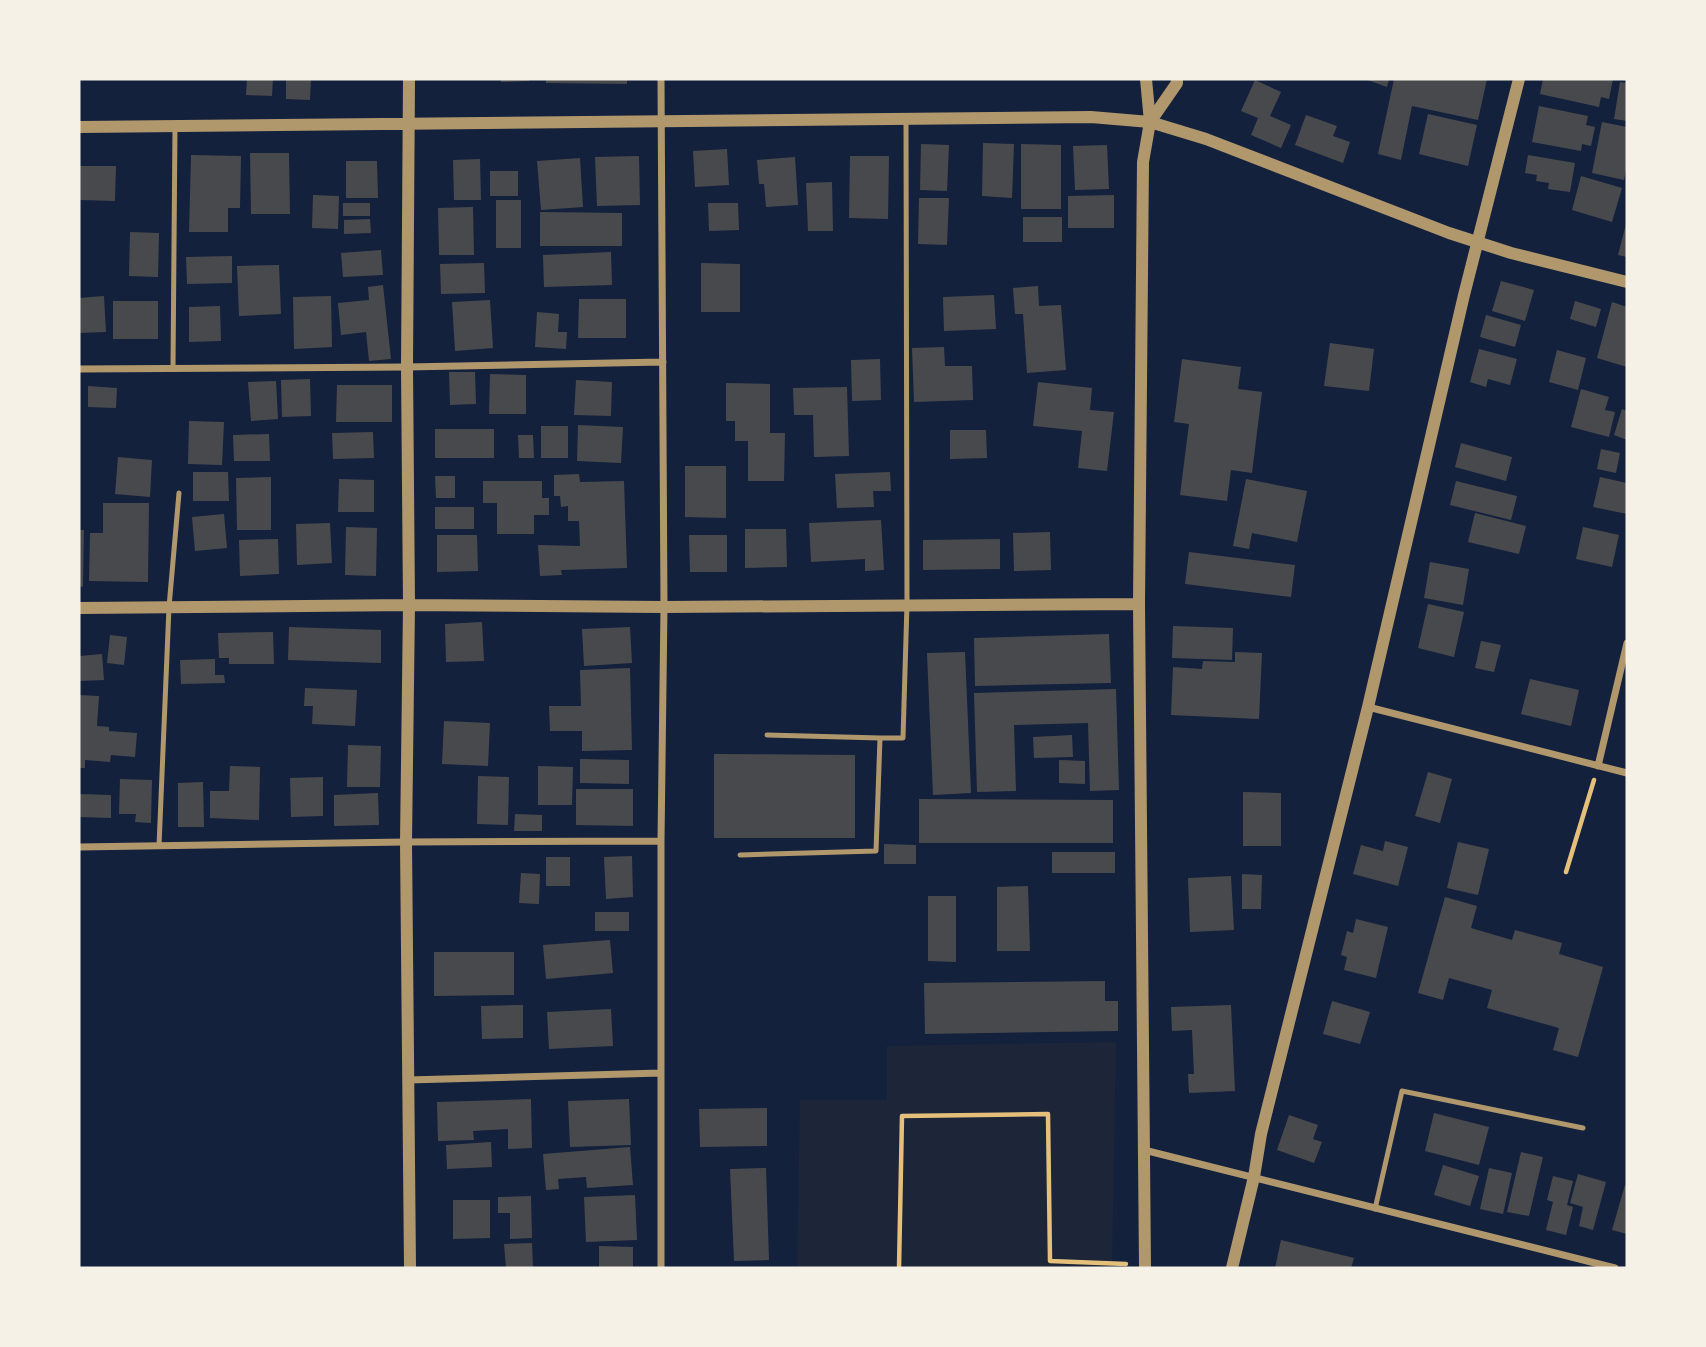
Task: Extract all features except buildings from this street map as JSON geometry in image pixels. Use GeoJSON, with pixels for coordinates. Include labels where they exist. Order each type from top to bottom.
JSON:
{"type":"FeatureCollection","features":[{"type":"Feature","properties":{"kind":"street"},"geometry":{"type":"LineString","coordinates":[[409,79],[406,842],[410,1268]]}},
{"type":"Feature","properties":{"kind":"street"},"geometry":{"type":"LineString","coordinates":[[661,79],[664,607],[661,1268]]}},
{"type":"Feature","properties":{"kind":"street"},"geometry":{"type":"LineString","coordinates":[[1145,1268],[1139,604],[1143,162],[1150,122],[1146,79]]}},
{"type":"Feature","properties":{"kind":"street"},"geometry":{"type":"LineString","coordinates":[[1150,122],[1177,83],[1177,79]]}},
{"type":"Feature","properties":{"kind":"street"},"geometry":{"type":"LineString","coordinates":[[1232,1268],[1254,1177],[1261,1134],[1368,707],[1519,79]]}},
{"type":"Feature","properties":{"kind":"street"},"geometry":{"type":"LineString","coordinates":[[79,127],[1091,117],[1150,122],[1206,139],[1478,243],[1627,282]]}},
{"type":"Feature","properties":{"kind":"street"},"geometry":{"type":"LineString","coordinates":[[79,369],[663,362]]}},
{"type":"Feature","properties":{"kind":"street"},"geometry":{"type":"LineString","coordinates":[[79,608],[1139,604]]}},
{"type":"Feature","properties":{"kind":"street"},"geometry":{"type":"LineString","coordinates":[[1598,766],[1627,643]]}},
{"type":"Feature","properties":{"kind":"street"},"geometry":{"type":"LineString","coordinates":[[1368,707],[1627,773]]}},
{"type":"Feature","properties":{"kind":"street"},"geometry":{"type":"LineString","coordinates":[[79,847],[661,841]]}},
{"type":"Feature","properties":{"kind":"street"},"geometry":{"type":"LineString","coordinates":[[408,1080],[661,1073]]}},
{"type":"Feature","properties":{"kind":"street"},"geometry":{"type":"LineString","coordinates":[[1142,1150],[1615,1268]]}},
{"type":"Feature","properties":{"kind":"lane"},"geometry":{"type":"LineString","coordinates":[[767,735],[904,738],[907,604],[906,119]]}},
{"type":"Feature","properties":{"kind":"lane"},"geometry":{"type":"LineString","coordinates":[[173,368],[175,126]]}},
{"type":"Feature","properties":{"kind":"lane"},"geometry":{"type":"LineString","coordinates":[[159,846],[169,607],[179,493]]}},
{"type":"Feature","properties":{"kind":"lane"},"geometry":{"type":"LineString","coordinates":[[740,855],[876,851],[880,738]]}},
{"type":"Feature","properties":{"kind":"lane"},"geometry":{"type":"LineString","coordinates":[[1375,1209],[1402,1091],[1583,1128]]}},
{"type":"Feature","properties":{"kind":"path"},"geometry":{"type":"LineString","coordinates":[[1566,873],[1598,766]]}},
{"type":"Feature","properties":{"kind":"path"},"geometry":{"type":"LineString","coordinates":[[899,1268],[902,1116],[1048,1114],[1050,1261],[1067,1265],[1112,1264]]}},
{"type":"Feature","properties":{"kind":"shaded area"},"geometry":{"type":"Polygon","coordinates":[[[1116,1042],[1112,1268],[797,1268],[800,1100],[887,1100],[887,1046],[1116,1042]]]}}]}
